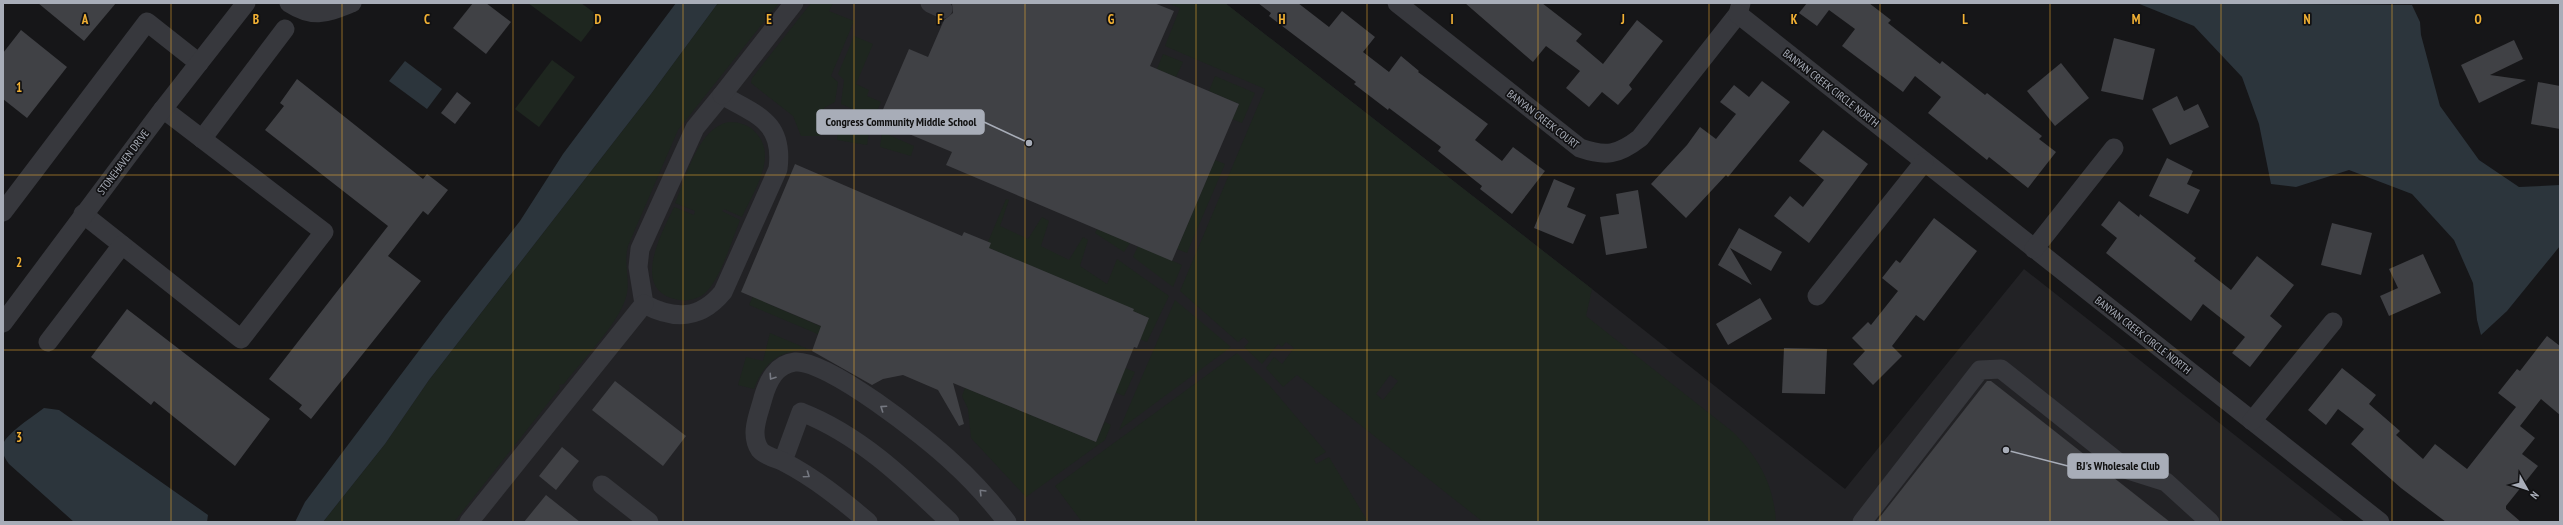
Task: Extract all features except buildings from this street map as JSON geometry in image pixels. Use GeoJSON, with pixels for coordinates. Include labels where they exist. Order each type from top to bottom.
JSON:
{"type":"FeatureCollection","features":[{"type":"Feature","properties":{"kind":"street","name":"STONEHAVEN DRIVE"},"geometry":{"type":"LineString","coordinates":[[3,323],[83,214],[246,3]]}},
{"type":"Feature","properties":{"kind":"street"},"geometry":{"type":"LineString","coordinates":[[289,3],[300,10],[320,14],[352,3]]}},
{"type":"Feature","properties":{"kind":"street"},"geometry":{"type":"LineString","coordinates":[[470,522],[644,304],[638,267],[640,249],[695,128],[794,3]]}},
{"type":"Feature","properties":{"kind":"street","name":"BANYAN CREEK COURT"},"geometry":{"type":"LineString","coordinates":[[1397,3],[1580,148],[1596,153],[1620,151],[1640,138],[1740,9]]}},
{"type":"Feature","properties":{"kind":"street","name":"BANYAN CREEK CIRCLE NORTH"},"geometry":{"type":"LineString","coordinates":[[1740,9],[1924,162],[2380,522]]}},
{"type":"Feature","properties":{"kind":"street"},"geometry":{"type":"LineString","coordinates":[[3,212],[147,22],[199,62]]}},
{"type":"Feature","properties":{"kind":"street"},"geometry":{"type":"LineString","coordinates":[[202,139],[285,29]]}},
{"type":"Feature","properties":{"kind":"street"},"geometry":{"type":"LineString","coordinates":[[644,304],[661,313],[688,315],[707,308],[716,302],[723,292],[778,168],[780,153],[778,139],[772,129],[750,111],[722,95]]}},
{"type":"Feature","properties":{"kind":"street"},"geometry":{"type":"LineString","coordinates":[[83,214],[241,339],[324,232],[163,109]]}},
{"type":"Feature","properties":{"kind":"street"},"geometry":{"type":"LineString","coordinates":[[2034,249],[2114,148]]}},
{"type":"Feature","properties":{"kind":"street"},"geometry":{"type":"LineString","coordinates":[[1817,296],[1924,162]]}},
{"type":"Feature","properties":{"kind":"street"},"geometry":{"type":"LineString","coordinates":[[48,342],[122,245]]}},
{"type":"Feature","properties":{"kind":"street"},"geometry":{"type":"LineString","coordinates":[[2252,421],[2333,322]]}},
{"type":"Feature","properties":{"kind":"street"},"geometry":{"type":"LineString","coordinates":[[868,522],[844,501],[783,461],[761,451],[756,439],[755,427],[768,382],[774,372],[784,365],[795,362],[806,362],[848,384],[903,421],[952,462],[990,500],[1007,522]]}},
{"type":"Feature","properties":{"kind":"street"},"geometry":{"type":"LineString","coordinates":[[1862,522],[1980,370],[2001,369],[2128,470],[2166,482],[2210,522]]}},
{"type":"Feature","properties":{"kind":"street"},"geometry":{"type":"LineString","coordinates":[[783,461],[801,412],[820,420],[858,442],[902,476],[950,522]]}},
{"type":"Feature","properties":{"kind":"street"},"geometry":{"type":"LineString","coordinates":[[602,484],[649,522]]}},
{"type":"Feature","properties":{"kind":"shaded area"},"geometry":{"type":"Polygon","coordinates":[[[528,3],[581,3],[600,17],[581,42],[528,3]]]}},
{"type":"Feature","properties":{"kind":"shaded area"},"geometry":{"type":"Polygon","coordinates":[[[676,3],[718,3],[651,94],[429,380],[385,444],[323,522],[295,522],[305,502],[445,316],[520,221],[563,154],[676,3]]]}},
{"type":"Feature","properties":{"kind":"shaded area"},"geometry":{"type":"Polygon","coordinates":[[[718,3],[779,3],[678,130],[628,246],[626,260],[628,285],[626,297],[616,318],[599,342],[564,384],[559,385],[560,388],[454,522],[323,522],[385,444],[429,380],[651,94],[718,3]]]}},
{"type":"Feature","properties":{"kind":"shaded area"},"geometry":{"type":"Polygon","coordinates":[[[760,3],[1225,3],[1592,289],[1845,489],[2024,269],[2345,522],[367,522],[760,3]]]}},
{"type":"Feature","properties":{"kind":"shaded area"},"geometry":{"type":"Polygon","coordinates":[[[811,3],[833,3],[829,11],[854,21],[831,76],[838,82],[835,102],[824,108],[820,136],[801,136],[793,116],[751,83],[752,78],[811,3]]]}},
{"type":"Feature","properties":{"kind":"shaded area"},"geometry":{"type":"Polygon","coordinates":[[[1168,3],[1225,3],[1592,289],[1586,316],[1733,432],[1758,462],[1764,473],[1772,496],[1776,522],[1483,522],[1297,375],[1283,387],[1266,368],[1274,357],[1282,364],[1294,348],[1286,342],[1282,347],[1278,344],[1262,364],[1244,347],[1249,342],[1244,337],[1238,342],[1180,291],[1265,89],[1165,46],[1180,8],[1168,3]],[[1390,375],[1376,394],[1383,400],[1398,381],[1390,375]]]}},
{"type":"Feature","properties":{"kind":"shaded area"},"geometry":{"type":"Polygon","coordinates":[[[2137,3],[2412,5],[2420,22],[2421,35],[2440,106],[2479,160],[2519,187],[2560,185],[2560,246],[2507,311],[2481,335],[2477,320],[2473,283],[2454,240],[2412,194],[2349,170],[2296,187],[2271,184],[2259,124],[2242,77],[2194,26],[2137,3]]]}},
{"type":"Feature","properties":{"kind":"shaded area"},"geometry":{"type":"Polygon","coordinates":[[[854,36],[873,44],[856,84],[869,90],[867,96],[881,102],[874,118],[841,104],[844,80],[838,74],[854,36]]]}},
{"type":"Feature","properties":{"kind":"shaded area"},"geometry":{"type":"Polygon","coordinates":[[[1163,54],[1183,62],[1176,77],[1157,69],[1163,54]]]}},
{"type":"Feature","properties":{"kind":"shaded area"},"geometry":{"type":"Polygon","coordinates":[[[552,60],[575,77],[539,127],[515,109],[552,60]]]}},
{"type":"Feature","properties":{"kind":"shaded area"},"geometry":{"type":"Polygon","coordinates":[[[405,61],[442,89],[427,109],[389,81],[405,61]]]}},
{"type":"Feature","properties":{"kind":"shaded area"},"geometry":{"type":"Polygon","coordinates":[[[1215,76],[1255,93],[1242,123],[1232,119],[1239,104],[1209,91],[1215,76]]]}},
{"type":"Feature","properties":{"kind":"shaded area"},"geometry":{"type":"Polygon","coordinates":[[[840,114],[870,127],[867,145],[837,140],[840,114]]]}},
{"type":"Feature","properties":{"kind":"shaded area"},"geometry":{"type":"Polygon","coordinates":[[[729,122],[741,123],[748,126],[757,134],[763,144],[765,154],[761,176],[742,217],[724,209],[722,211],[740,220],[725,260],[710,288],[704,294],[694,299],[675,299],[662,293],[654,283],[652,271],[658,244],[674,207],[694,215],[695,211],[675,203],[694,155],[701,143],[718,126],[729,122]]]}},
{"type":"Feature","properties":{"kind":"shaded area"},"geometry":{"type":"Polygon","coordinates":[[[882,132],[914,146],[911,156],[880,147],[882,132]]]}},
{"type":"Feature","properties":{"kind":"shaded area"},"geometry":{"type":"Polygon","coordinates":[[[1215,160],[1225,164],[1187,253],[1177,249],[1215,160]]]}},
{"type":"Feature","properties":{"kind":"shaded area"},"geometry":{"type":"Polygon","coordinates":[[[1006,199],[1009,200],[1000,226],[1028,239],[1042,217],[1049,221],[1041,246],[1069,260],[1083,237],[1088,240],[1080,266],[1107,284],[1117,259],[1169,296],[1147,342],[1140,339],[1149,318],[1133,311],[1133,309],[989,248],[988,242],[1006,199]]]}},
{"type":"Feature","properties":{"kind":"shaded area"},"geometry":{"type":"Polygon","coordinates":[[[1097,229],[1130,243],[1124,252],[1095,233],[1097,229]]]}},
{"type":"Feature","properties":{"kind":"shaded area"},"geometry":{"type":"Polygon","coordinates":[[[1138,246],[1182,265],[1173,287],[1133,257],[1138,246]]]}},
{"type":"Feature","properties":{"kind":"shaded area"},"geometry":{"type":"Polygon","coordinates":[[[753,296],[885,354],[845,347],[749,305],[753,296]]]}},
{"type":"Feature","properties":{"kind":"shaded area"},"geometry":{"type":"Polygon","coordinates":[[[1175,300],[1231,347],[1119,430],[1175,300]]]}},
{"type":"Feature","properties":{"kind":"shaded area"},"geometry":{"type":"Polygon","coordinates":[[[770,333],[810,350],[790,352],[774,359],[763,371],[754,389],[738,385],[746,357],[763,361],[770,333]]]}},
{"type":"Feature","properties":{"kind":"shaded area"},"geometry":{"type":"Polygon","coordinates":[[[1237,353],[1270,386],[1326,452],[1314,459],[1316,464],[1329,457],[1368,522],[1082,522],[1055,486],[1237,353]]]}},
{"type":"Feature","properties":{"kind":"shaded area"},"geometry":{"type":"Polygon","coordinates":[[[1125,368],[1135,372],[1124,396],[1115,392],[1125,368]]]}},
{"type":"Feature","properties":{"kind":"shaded area"},"geometry":{"type":"Polygon","coordinates":[[[965,388],[1096,442],[1105,422],[1111,425],[1105,440],[1026,497],[971,438],[968,409],[962,396],[965,388]]]}},
{"type":"Feature","properties":{"kind":"shaded area"},"geometry":{"type":"Polygon","coordinates":[[[44,408],[59,410],[208,515],[207,522],[74,522],[9,464],[3,452],[3,444],[10,434],[44,408]]]}},
{"type":"Feature","properties":{"kind":"place","name":"Congress Community Middle School"},"geometry":{"type":"Point","coordinates":[1029,143]}},
{"type":"Feature","properties":{"kind":"place","name":"BJ's Wholesale Club"},"geometry":{"type":"Point","coordinates":[2006,450]}}]}
